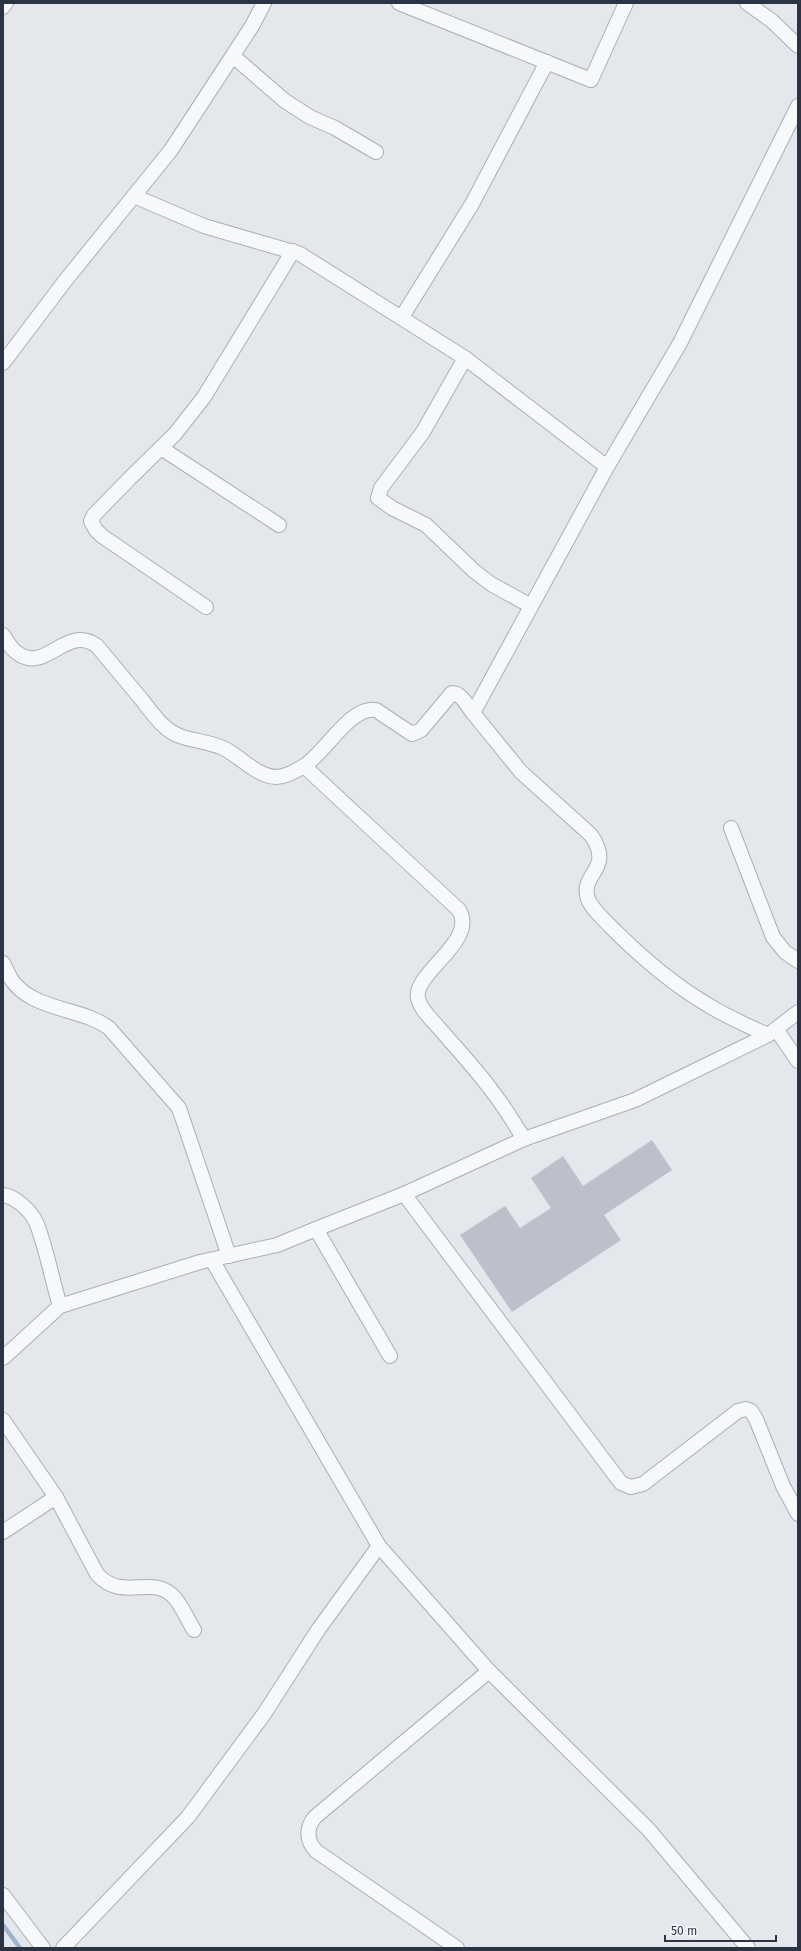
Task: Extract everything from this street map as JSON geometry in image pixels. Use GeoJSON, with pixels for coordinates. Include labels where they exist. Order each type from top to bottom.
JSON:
{"type":"FeatureCollection","features":[{"type":"Feature","properties":{"kind":"street"},"geometry":{"type":"LineString","coordinates":[[3,7],[6,3]]}},
{"type":"Feature","properties":{"kind":"street"},"geometry":{"type":"LineString","coordinates":[[3,363],[65,281],[171,150],[252,26],[264,3]]}},
{"type":"Feature","properties":{"kind":"street"},"geometry":{"type":"LineString","coordinates":[[399,3],[591,80],[626,3]]}},
{"type":"Feature","properties":{"kind":"street"},"geometry":{"type":"LineString","coordinates":[[747,3],[772,22],[798,46]]}},
{"type":"Feature","properties":{"kind":"street"},"geometry":{"type":"LineString","coordinates":[[233,56],[285,101],[310,117],[335,128],[376,152]]}},
{"type":"Feature","properties":{"kind":"street"},"geometry":{"type":"LineString","coordinates":[[402,317],[472,204],[547,62]]}},
{"type":"Feature","properties":{"kind":"street"},"geometry":{"type":"LineString","coordinates":[[473,714],[607,467],[680,343],[794,122],[798,106]]}},
{"type":"Feature","properties":{"kind":"street"},"geometry":{"type":"LineString","coordinates":[[134,196],[204,226],[293,251],[402,317],[465,358],[607,467]]}},
{"type":"Feature","properties":{"kind":"street"},"geometry":{"type":"LineString","coordinates":[[206,607],[102,536],[92,525],[92,521],[94,514],[176,434],[204,397],[293,251]]}},
{"type":"Feature","properties":{"kind":"street"},"geometry":{"type":"LineString","coordinates":[[465,358],[423,432],[381,488],[378,498],[381,502],[426,525],[474,571],[491,584],[531,606]]}},
{"type":"Feature","properties":{"kind":"street"},"geometry":{"type":"LineString","coordinates":[[161,448],[279,525]]}},
{"type":"Feature","properties":{"kind":"street"},"geometry":{"type":"LineString","coordinates":[[3,635],[16,652],[33,658],[43,657],[74,640],[89,641],[98,646],[164,727],[182,738],[211,743],[231,752],[263,774],[276,777],[286,775],[304,766],[322,752],[354,716],[362,711],[370,709],[380,712],[412,734],[420,730],[452,693],[456,693],[461,696],[473,714],[521,772],[591,835],[599,846],[600,857],[586,890],[588,900],[596,911],[633,948],[691,994],[722,1013],[772,1032],[798,1061]]}},
{"type":"Feature","properties":{"kind":"street"},"geometry":{"type":"LineString","coordinates":[[304,766],[459,910],[462,915],[458,936],[453,946],[420,986],[418,999],[429,1017],[492,1090],[524,1139]]}},
{"type":"Feature","properties":{"kind":"street"},"geometry":{"type":"LineString","coordinates":[[731,828],[773,936],[785,952],[798,962]]}},
{"type":"Feature","properties":{"kind":"street"},"geometry":{"type":"LineString","coordinates":[[3,963],[12,980],[30,995],[49,1005],[100,1022],[108,1028],[178,1108],[228,1256]]}},
{"type":"Feature","properties":{"kind":"street"},"geometry":{"type":"LineString","coordinates":[[3,1358],[60,1306],[212,1260],[277,1245],[404,1194],[524,1139],[635,1100],[772,1032],[798,1012]]}},
{"type":"Feature","properties":{"kind":"street"},"geometry":{"type":"LineString","coordinates":[[3,1194],[23,1206],[35,1222],[60,1306]]}},
{"type":"Feature","properties":{"kind":"street"},"geometry":{"type":"LineString","coordinates":[[404,1194],[621,1483],[631,1487],[643,1484],[738,1411],[746,1409],[751,1411],[756,1419],[783,1486],[798,1514]]}},
{"type":"Feature","properties":{"kind":"street"},"geometry":{"type":"LineString","coordinates":[[316,1229],[390,1356]]}},
{"type":"Feature","properties":{"kind":"street"},"geometry":{"type":"LineString","coordinates":[[212,1260],[379,1546],[489,1671],[649,1830],[748,1948]]}},
{"type":"Feature","properties":{"kind":"street"},"geometry":{"type":"LineString","coordinates":[[3,1420],[56,1497],[97,1574],[104,1582],[121,1588],[149,1587],[167,1592],[173,1596],[194,1630]]}},
{"type":"Feature","properties":{"kind":"street"},"geometry":{"type":"LineString","coordinates":[[3,1532],[56,1497]]}},
{"type":"Feature","properties":{"kind":"street"},"geometry":{"type":"LineString","coordinates":[[63,1948],[188,1817],[264,1714],[318,1630],[379,1546]]}},
{"type":"Feature","properties":{"kind":"street"},"geometry":{"type":"LineString","coordinates":[[457,1948],[316,1851],[310,1845],[308,1824],[489,1671]]}},
{"type":"Feature","properties":{"kind":"street"},"geometry":{"type":"LineString","coordinates":[[3,1896],[43,1948]]}},
{"type":"Feature","properties":{"kind":"building"},"geometry":{"type":"Polygon","coordinates":[[[652,1140],[672,1170],[604,1215],[621,1240],[512,1312],[460,1235],[505,1206],[520,1228],[551,1208],[531,1178],[563,1156],[583,1186],[652,1140]]]}},
{"type":"Feature","properties":{"kind":"waterway"},"geometry":{"type":"LineString","coordinates":[[3,1925],[20,1948]]}}]}
